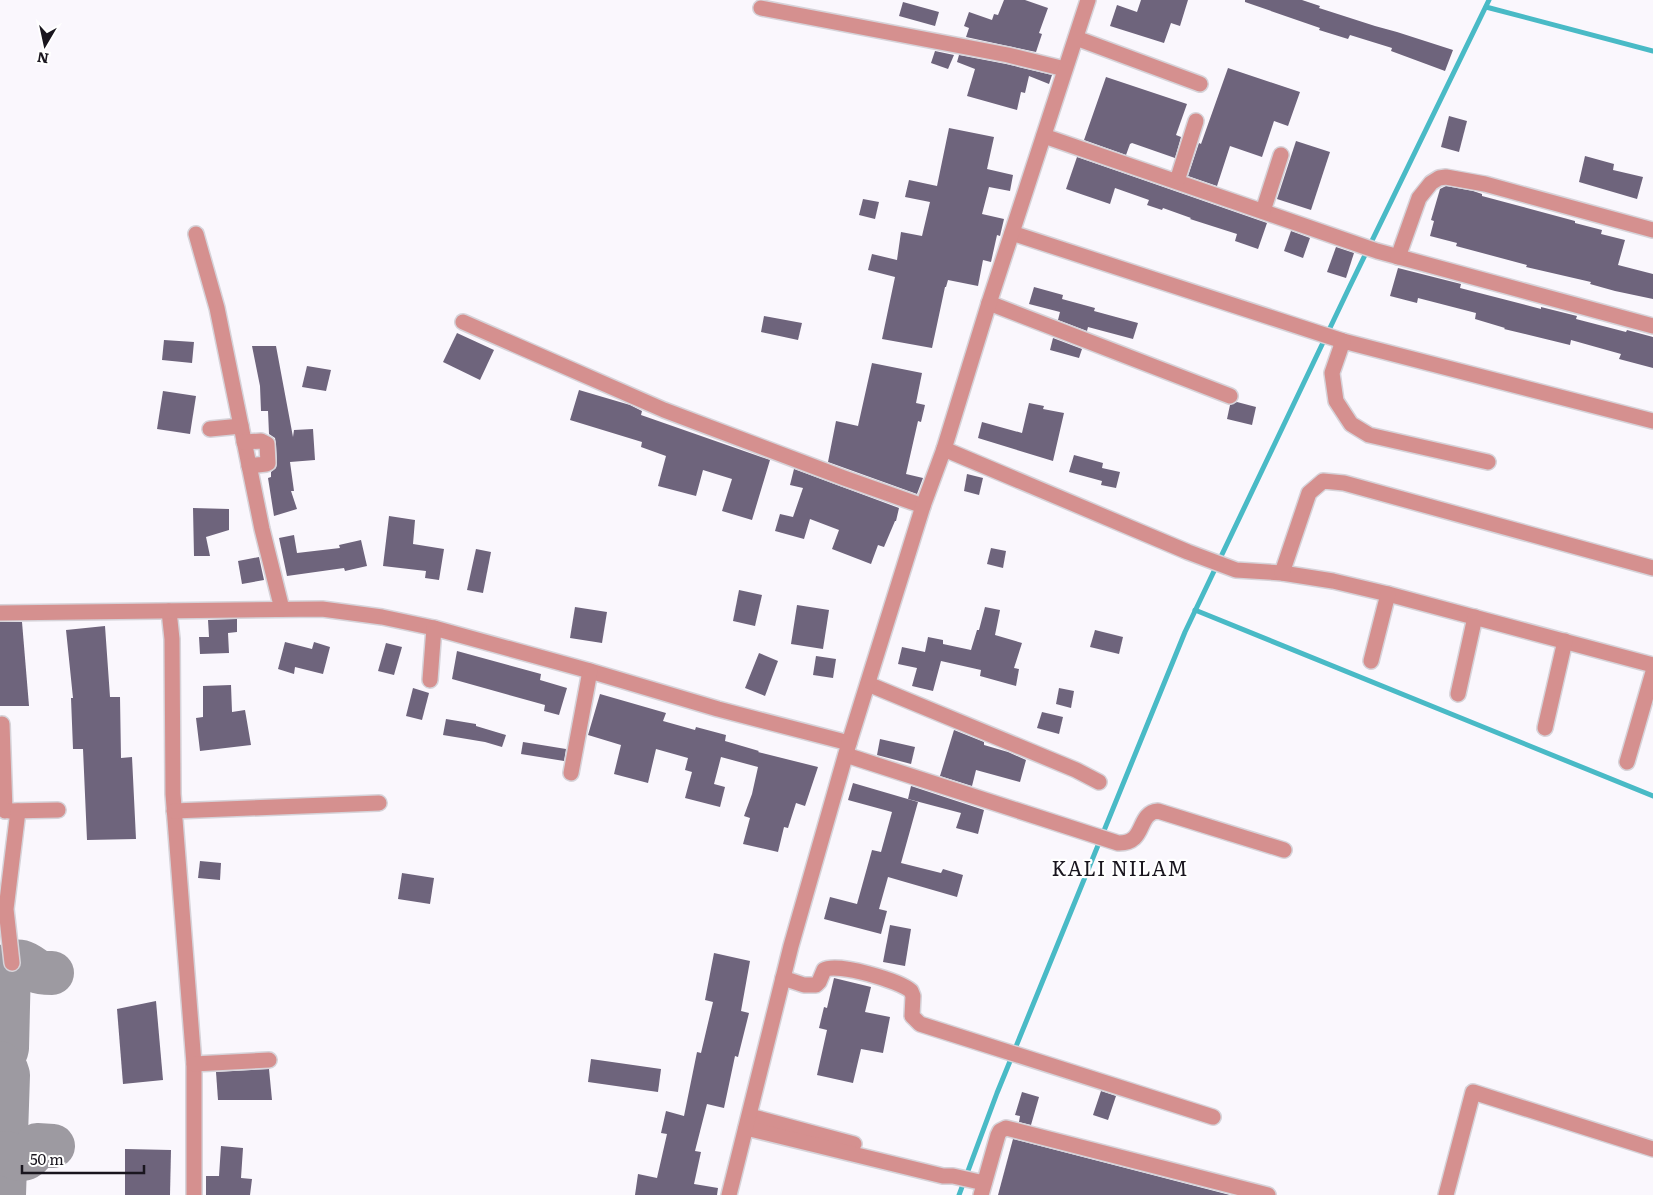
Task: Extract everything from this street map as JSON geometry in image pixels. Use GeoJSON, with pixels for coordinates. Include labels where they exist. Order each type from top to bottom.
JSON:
{"type":"FeatureCollection","features":[{"type":"Feature","properties":{"kind":"street"},"geometry":{"type":"LineString","coordinates":[[729,1195],[783,978],[848,749],[923,506],[944,449],[989,303],[1088,0]]}},
{"type":"Feature","properties":{"kind":"street"},"geometry":{"type":"LineString","coordinates":[[761,8],[1008,55],[1065,69]]}},
{"type":"Feature","properties":{"kind":"street"},"geometry":{"type":"LineString","coordinates":[[1076,38],[1200,84]]}},
{"type":"Feature","properties":{"kind":"street"},"geometry":{"type":"LineString","coordinates":[[1176,182],[1196,121]]}},
{"type":"Feature","properties":{"kind":"street"},"geometry":{"type":"LineString","coordinates":[[1044,136],[1378,252],[1653,326]]}},
{"type":"Feature","properties":{"kind":"street"},"geometry":{"type":"LineString","coordinates":[[1263,211],[1281,155]]}},
{"type":"Feature","properties":{"kind":"street"},"geometry":{"type":"LineString","coordinates":[[1398,258],[1419,198],[1431,183],[1439,178],[1446,177],[1485,184],[1653,230]]}},
{"type":"Feature","properties":{"kind":"street"},"geometry":{"type":"LineString","coordinates":[[1012,233],[1319,334],[1653,421]]}},
{"type":"Feature","properties":{"kind":"street"},"geometry":{"type":"LineString","coordinates":[[196,234],[216,308],[262,529],[282,609]]}},
{"type":"Feature","properties":{"kind":"street"},"geometry":{"type":"LineString","coordinates":[[989,303],[1230,396]]}},
{"type":"Feature","properties":{"kind":"street"},"geometry":{"type":"LineString","coordinates":[[463,322],[664,410],[923,506]]}},
{"type":"Feature","properties":{"kind":"street"},"geometry":{"type":"LineString","coordinates":[[1344,341],[1332,373],[1336,401],[1351,424],[1369,436],[1488,462]]}},
{"type":"Feature","properties":{"kind":"street"},"geometry":{"type":"LineString","coordinates":[[210,429],[241,426]]}},
{"type":"Feature","properties":{"kind":"street"},"geometry":{"type":"LineString","coordinates":[[244,442],[262,440],[267,444],[268,463],[249,466]]}},
{"type":"Feature","properties":{"kind":"street"},"geometry":{"type":"LineString","coordinates":[[944,449],[1188,552],[1236,570],[1282,573],[1333,581],[1653,665]]}},
{"type":"Feature","properties":{"kind":"street"},"geometry":{"type":"LineString","coordinates":[[1282,573],[1309,494],[1323,482],[1344,483],[1653,568]]}},
{"type":"Feature","properties":{"kind":"street"},"geometry":{"type":"LineString","coordinates":[[1371,661],[1388,594]]}},
{"type":"Feature","properties":{"kind":"street"},"geometry":{"type":"LineString","coordinates":[[0,613],[322,609],[382,616],[434,628],[590,671],[848,749],[1118,843],[1128,844],[1137,837],[1147,816],[1151,812],[1158,811],[1284,850]]}},
{"type":"Feature","properties":{"kind":"street"},"geometry":{"type":"LineString","coordinates":[[169,611],[172,639],[171,720],[174,811],[194,1064],[194,1195]]}},
{"type":"Feature","properties":{"kind":"street"},"geometry":{"type":"LineString","coordinates":[[1458,694],[1475,617]]}},
{"type":"Feature","properties":{"kind":"street"},"geometry":{"type":"LineString","coordinates":[[430,680],[434,628]]}},
{"type":"Feature","properties":{"kind":"street"},"geometry":{"type":"LineString","coordinates":[[1545,728],[1565,641]]}},
{"type":"Feature","properties":{"kind":"street"},"geometry":{"type":"LineString","coordinates":[[571,773],[590,671]]}},
{"type":"Feature","properties":{"kind":"street"},"geometry":{"type":"LineString","coordinates":[[1626,762],[1653,672]]}},
{"type":"Feature","properties":{"kind":"street"},"geometry":{"type":"LineString","coordinates":[[868,684],[1076,770],[1099,782]]}},
{"type":"Feature","properties":{"kind":"street"},"geometry":{"type":"LineString","coordinates":[[2,724],[7,811],[6,909],[12,963]]}},
{"type":"Feature","properties":{"kind":"street"},"geometry":{"type":"LineString","coordinates":[[174,811],[378,803]]}},
{"type":"Feature","properties":{"kind":"street"},"geometry":{"type":"LineString","coordinates":[[7,811],[58,810]]}},
{"type":"Feature","properties":{"kind":"street"},"geometry":{"type":"LineString","coordinates":[[783,978],[804,985],[816,985],[824,970],[835,967],[886,980],[911,991],[913,996],[912,1016],[920,1024],[1213,1118]]}},
{"type":"Feature","properties":{"kind":"street"},"geometry":{"type":"LineString","coordinates":[[194,1064],[269,1060]]}},
{"type":"Feature","properties":{"kind":"street"},"geometry":{"type":"LineString","coordinates":[[1446,1195],[1473,1092],[1653,1149]]}},
{"type":"Feature","properties":{"kind":"street"},"geometry":{"type":"LineString","coordinates":[[748,1122],[970,1182],[1000,1131],[1006,1128],[1268,1195]]}},
{"type":"Feature","properties":{"kind":"building"},"geometry":{"type":"Polygon","coordinates":[[[1004,0],[1025,0],[1048,8],[1039,33],[1042,34],[1036,52],[966,37],[969,28],[964,26],[969,12],[992,20],[994,14],[998,15],[1004,0]]]}},
{"type":"Feature","properties":{"kind":"building"},"geometry":{"type":"Polygon","coordinates":[[[1141,0],[1188,0],[1180,26],[1171,23],[1164,43],[1110,26],[1117,5],[1137,12],[1141,0]]]}},
{"type":"Feature","properties":{"kind":"building"},"geometry":{"type":"Polygon","coordinates":[[[1245,0],[1302,0],[1320,6],[1319,8],[1453,50],[1445,71],[1391,51],[1392,48],[1350,35],[1348,39],[1319,30],[1320,28],[1245,2],[1245,0]]]}},
{"type":"Feature","properties":{"kind":"building"},"geometry":{"type":"Polygon","coordinates":[[[903,2],[939,12],[935,26],[899,16],[903,2]]]}},
{"type":"Feature","properties":{"kind":"building"},"geometry":{"type":"Polygon","coordinates":[[[935,51],[954,55],[948,69],[931,63],[935,51]]]}},
{"type":"Feature","properties":{"kind":"building"},"geometry":{"type":"Polygon","coordinates":[[[959,55],[1052,75],[1049,84],[1029,76],[1025,93],[1021,92],[1017,110],[967,96],[975,69],[957,62],[959,55]]]}},
{"type":"Feature","properties":{"kind":"building"},"geometry":{"type":"Polygon","coordinates":[[[1228,68],[1300,92],[1288,126],[1274,121],[1262,157],[1230,146],[1217,186],[1188,176],[1228,68]]]}},
{"type":"Feature","properties":{"kind":"building"},"geometry":{"type":"Polygon","coordinates":[[[1106,77],[1187,104],[1176,135],[1181,137],[1175,158],[1132,143],[1126,155],[1084,140],[1106,77]]]}},
{"type":"Feature","properties":{"kind":"building"},"geometry":{"type":"Polygon","coordinates":[[[1449,116],[1467,121],[1459,152],[1441,147],[1449,116]]]}},
{"type":"Feature","properties":{"kind":"building"},"geometry":{"type":"Polygon","coordinates":[[[949,128],[994,137],[987,169],[1013,175],[1010,191],[989,187],[982,214],[1004,219],[1000,236],[997,235],[991,262],[983,260],[978,286],[948,280],[932,348],[882,339],[895,277],[868,270],[872,254],[897,260],[901,232],[922,236],[930,202],[905,197],[909,180],[937,186],[949,128]]]}},
{"type":"Feature","properties":{"kind":"building"},"geometry":{"type":"Polygon","coordinates":[[[1296,141],[1330,152],[1311,210],[1277,199],[1296,141]]]}},
{"type":"Feature","properties":{"kind":"building"},"geometry":{"type":"Polygon","coordinates":[[[1585,156],[1614,164],[1613,170],[1643,177],[1637,199],[1579,182],[1585,156]]]}},
{"type":"Feature","properties":{"kind":"building"},"geometry":{"type":"Polygon","coordinates":[[[1077,157],[1267,223],[1258,249],[1235,241],[1237,234],[1163,208],[1162,210],[1147,205],[1149,200],[1115,188],[1110,204],[1066,189],[1077,157]]]}},
{"type":"Feature","properties":{"kind":"building"},"geometry":{"type":"Polygon","coordinates":[[[1446,186],[1473,191],[1482,194],[1482,196],[1575,221],[1575,223],[1602,230],[1601,234],[1625,240],[1618,265],[1653,274],[1653,299],[1615,291],[1590,284],[1591,282],[1526,267],[1527,265],[1456,246],[1457,243],[1430,236],[1434,221],[1431,220],[1440,189],[1446,186]]]}},
{"type":"Feature","properties":{"kind":"building"},"geometry":{"type":"Polygon","coordinates":[[[863,199],[879,202],[875,219],[859,215],[863,199]]]}},
{"type":"Feature","properties":{"kind":"building"},"geometry":{"type":"Polygon","coordinates":[[[1291,231],[1310,238],[1303,258],[1284,251],[1291,231]]]}},
{"type":"Feature","properties":{"kind":"building"},"geometry":{"type":"Polygon","coordinates":[[[1336,247],[1354,253],[1346,278],[1327,272],[1336,247]]]}},
{"type":"Feature","properties":{"kind":"building"},"geometry":{"type":"Polygon","coordinates":[[[1398,268],[1461,284],[1460,288],[1541,309],[1541,307],[1577,316],[1576,319],[1626,332],[1627,330],[1653,337],[1653,368],[1619,359],[1621,354],[1571,340],[1570,345],[1504,329],[1475,319],[1476,313],[1418,298],[1417,303],[1390,296],[1398,268]]]}},
{"type":"Feature","properties":{"kind":"building"},"geometry":{"type":"Polygon","coordinates":[[[1034,287],[1063,295],[1062,299],[1095,308],[1094,311],[1138,323],[1133,339],[1088,327],[1087,331],[1058,320],[1060,312],[1029,304],[1034,287]]]}},
{"type":"Feature","properties":{"kind":"building"},"geometry":{"type":"Polygon","coordinates":[[[764,316],[802,323],[798,340],[761,332],[764,316]]]}},
{"type":"Feature","properties":{"kind":"building"},"geometry":{"type":"Polygon","coordinates":[[[457,333],[494,350],[480,380],[443,362],[457,333]]]}},
{"type":"Feature","properties":{"kind":"building"},"geometry":{"type":"Polygon","coordinates":[[[1053,338],[1082,349],[1079,358],[1050,350],[1053,338]]]}},
{"type":"Feature","properties":{"kind":"building"},"geometry":{"type":"Polygon","coordinates":[[[164,340],[194,342],[192,363],[162,360],[164,340]]]}},
{"type":"Feature","properties":{"kind":"building"},"geometry":{"type":"Polygon","coordinates":[[[252,346],[276,346],[293,437],[294,430],[313,429],[315,460],[290,462],[294,491],[291,491],[297,509],[274,516],[268,478],[271,477],[271,472],[276,468],[276,444],[275,438],[269,434],[268,411],[261,411],[260,386],[252,346]]]}},
{"type":"Feature","properties":{"kind":"building"},"geometry":{"type":"Polygon","coordinates":[[[872,363],[922,373],[916,403],[925,405],[921,422],[918,421],[906,474],[923,478],[917,494],[828,462],[836,421],[858,426],[872,363]]]}},
{"type":"Feature","properties":{"kind":"building"},"geometry":{"type":"Polygon","coordinates":[[[307,366],[331,370],[326,391],[302,387],[307,366]]]}},
{"type":"Feature","properties":{"kind":"building"},"geometry":{"type":"Polygon","coordinates":[[[579,390],[630,405],[642,411],[641,415],[770,460],[752,520],[722,511],[732,479],[703,470],[696,496],[658,486],[666,456],[641,447],[642,442],[570,420],[579,390]]]}},
{"type":"Feature","properties":{"kind":"building"},"geometry":{"type":"Polygon","coordinates":[[[163,391],[196,396],[190,434],[157,429],[163,391]]]}},
{"type":"Feature","properties":{"kind":"building"},"geometry":{"type":"Polygon","coordinates":[[[1237,402],[1256,407],[1252,425],[1227,419],[1230,405],[1237,402]]]}},
{"type":"Feature","properties":{"kind":"building"},"geometry":{"type":"Polygon","coordinates":[[[1029,403],[1044,406],[1043,409],[1064,413],[1053,461],[978,438],[982,422],[1022,433],[1029,403]]]}},
{"type":"Feature","properties":{"kind":"building"},"geometry":{"type":"Polygon","coordinates":[[[1074,455],[1103,463],[1102,468],[1120,472],[1116,488],[1101,485],[1102,481],[1069,472],[1074,455]]]}},
{"type":"Feature","properties":{"kind":"building"},"geometry":{"type":"Polygon","coordinates":[[[794,469],[899,508],[896,521],[884,547],[878,545],[871,564],[832,549],[839,530],[810,519],[804,539],[775,531],[780,514],[793,517],[803,488],[790,485],[794,469]]]}},
{"type":"Feature","properties":{"kind":"building"},"geometry":{"type":"Polygon","coordinates":[[[967,474],[983,478],[979,495],[964,491],[967,474]]]}},
{"type":"Feature","properties":{"kind":"building"},"geometry":{"type":"Polygon","coordinates":[[[193,508],[229,509],[229,530],[206,537],[210,556],[194,556],[193,508]]]}},
{"type":"Feature","properties":{"kind":"building"},"geometry":{"type":"Polygon","coordinates":[[[389,516],[415,520],[413,544],[444,549],[439,580],[425,578],[426,571],[383,566],[389,516]]]}},
{"type":"Feature","properties":{"kind":"building"},"geometry":{"type":"Polygon","coordinates":[[[294,535],[297,553],[340,548],[339,545],[361,540],[367,566],[345,571],[344,568],[287,576],[279,538],[294,535]]]}},
{"type":"Feature","properties":{"kind":"building"},"geometry":{"type":"Polygon","coordinates":[[[991,548],[1006,551],[1003,568],[987,564],[991,548]]]}},
{"type":"Feature","properties":{"kind":"building"},"geometry":{"type":"Polygon","coordinates":[[[476,549],[491,552],[483,593],[467,590],[476,549]]]}},
{"type":"Feature","properties":{"kind":"building"},"geometry":{"type":"Polygon","coordinates":[[[259,557],[264,580],[242,584],[238,561],[259,557]]]}},
{"type":"Feature","properties":{"kind":"building"},"geometry":{"type":"Polygon","coordinates":[[[739,590],[762,595],[755,626],[733,621],[739,590]]]}},
{"type":"Feature","properties":{"kind":"building"},"geometry":{"type":"Polygon","coordinates":[[[797,605],[829,610],[823,649],[791,644],[797,605]]]}},
{"type":"Feature","properties":{"kind":"building"},"geometry":{"type":"Polygon","coordinates":[[[575,607],[607,612],[602,643],[570,638],[575,607]]]}},
{"type":"Feature","properties":{"kind":"building"},"geometry":{"type":"Polygon","coordinates":[[[985,607],[1000,610],[995,635],[1022,643],[1014,668],[1019,669],[1016,686],[980,676],[981,670],[941,661],[933,691],[912,686],[917,668],[898,664],[902,647],[925,652],[928,637],[943,640],[943,644],[971,650],[985,607]]]}},
{"type":"Feature","properties":{"kind":"building"},"geometry":{"type":"Polygon","coordinates":[[[237,619],[237,632],[228,633],[229,653],[200,654],[199,637],[209,637],[208,620],[237,619]]]}},
{"type":"Feature","properties":{"kind":"building"},"geometry":{"type":"Polygon","coordinates":[[[0,622],[22,622],[29,706],[0,706],[0,622]]]}},
{"type":"Feature","properties":{"kind":"building"},"geometry":{"type":"Polygon","coordinates":[[[105,626],[110,697],[120,697],[121,758],[132,757],[136,839],[87,840],[83,749],[73,749],[71,698],[73,698],[66,630],[105,626]]]}},
{"type":"Feature","properties":{"kind":"building"},"geometry":{"type":"Polygon","coordinates":[[[1095,630],[1123,637],[1119,654],[1090,647],[1095,630]]]}},
{"type":"Feature","properties":{"kind":"building"},"geometry":{"type":"Polygon","coordinates":[[[285,642],[312,649],[314,642],[330,647],[323,674],[295,667],[294,674],[278,669],[285,642]]]}},
{"type":"Feature","properties":{"kind":"building"},"geometry":{"type":"Polygon","coordinates":[[[386,643],[402,647],[394,675],[378,671],[386,643]]]}},
{"type":"Feature","properties":{"kind":"building"},"geometry":{"type":"Polygon","coordinates":[[[457,651],[541,674],[540,680],[567,688],[559,715],[544,711],[545,705],[452,679],[457,651]]]}},
{"type":"Feature","properties":{"kind":"building"},"geometry":{"type":"Polygon","coordinates":[[[759,653],[778,661],[765,696],[745,688],[759,653]]]}},
{"type":"Feature","properties":{"kind":"building"},"geometry":{"type":"Polygon","coordinates":[[[816,656],[836,659],[833,678],[813,675],[816,656]]]}},
{"type":"Feature","properties":{"kind":"building"},"geometry":{"type":"Polygon","coordinates":[[[231,685],[232,712],[245,710],[251,745],[200,751],[196,718],[203,717],[203,686],[231,685]]]}},
{"type":"Feature","properties":{"kind":"building"},"geometry":{"type":"Polygon","coordinates":[[[413,688],[429,693],[422,720],[406,716],[413,688]]]}},
{"type":"Feature","properties":{"kind":"building"},"geometry":{"type":"Polygon","coordinates":[[[1059,688],[1074,691],[1071,708],[1056,704],[1059,688]]]}},
{"type":"Feature","properties":{"kind":"building"},"geometry":{"type":"Polygon","coordinates":[[[600,694],[666,713],[663,721],[695,730],[696,727],[726,735],[725,741],[758,752],[818,767],[805,806],[796,803],[788,828],[784,827],[778,852],[743,844],[750,818],[744,816],[752,794],[758,767],[721,757],[714,784],[725,787],[720,807],[685,798],[692,772],[685,770],[688,758],[656,749],[648,783],[614,774],[621,745],[588,735],[600,694]]]}},
{"type":"Feature","properties":{"kind":"building"},"geometry":{"type":"Polygon","coordinates":[[[1042,712],[1063,717],[1059,734],[1037,728],[1042,712]]]}},
{"type":"Feature","properties":{"kind":"building"},"geometry":{"type":"Polygon","coordinates":[[[446,719],[476,724],[476,726],[506,735],[502,747],[485,742],[443,735],[446,719]]]}},
{"type":"Feature","properties":{"kind":"building"},"geometry":{"type":"Polygon","coordinates":[[[954,730],[984,742],[984,745],[1026,760],[1020,782],[976,770],[972,786],[940,776],[954,730]]]}},
{"type":"Feature","properties":{"kind":"building"},"geometry":{"type":"Polygon","coordinates":[[[880,739],[915,747],[911,764],[877,755],[880,739]]]}},
{"type":"Feature","properties":{"kind":"building"},"geometry":{"type":"Polygon","coordinates":[[[523,742],[566,749],[564,761],[521,754],[523,742]]]}},
{"type":"Feature","properties":{"kind":"building"},"geometry":{"type":"Polygon","coordinates":[[[853,783],[918,802],[901,863],[941,873],[943,869],[963,875],[957,897],[888,877],[879,909],[887,911],[881,934],[824,919],[830,897],[857,904],[872,850],[881,852],[892,812],[848,800],[853,783]]]}},
{"type":"Feature","properties":{"kind":"building"},"geometry":{"type":"Polygon","coordinates":[[[911,786],[984,810],[978,834],[956,828],[961,813],[908,799],[911,786]]]}},
{"type":"Feature","properties":{"kind":"building"},"geometry":{"type":"Polygon","coordinates":[[[200,861],[221,863],[220,880],[198,878],[200,861]]]}},
{"type":"Feature","properties":{"kind":"building"},"geometry":{"type":"Polygon","coordinates":[[[402,873],[434,878],[430,904],[398,899],[402,873]]]}},
{"type":"Feature","properties":{"kind":"building"},"geometry":{"type":"Polygon","coordinates":[[[890,925],[911,929],[905,966],[883,962],[890,925]]]}},
{"type":"Feature","properties":{"kind":"building"},"geometry":{"type":"Polygon","coordinates":[[[714,953],[750,961],[741,1011],[749,1013],[738,1057],[735,1056],[724,1108],[707,1104],[695,1151],[701,1152],[694,1184],[718,1188],[717,1195],[635,1195],[638,1174],[657,1178],[667,1134],[661,1133],[666,1111],[684,1116],[697,1052],[701,1053],[713,1002],[705,1000],[714,953]]]}},
{"type":"Feature","properties":{"kind":"building"},"geometry":{"type":"Polygon","coordinates":[[[834,978],[871,987],[865,1012],[890,1017],[883,1053],[861,1049],[853,1083],[817,1075],[827,1030],[819,1028],[824,1007],[827,1008],[834,978]]]}},
{"type":"Feature","properties":{"kind":"building"},"geometry":{"type":"Polygon","coordinates":[[[156,1001],[163,1080],[123,1084],[117,1009],[156,1001]]]}},
{"type":"Feature","properties":{"kind":"building"},"geometry":{"type":"Polygon","coordinates":[[[591,1059],[661,1069],[658,1092],[588,1082],[591,1059]]]}},
{"type":"Feature","properties":{"kind":"building"},"geometry":{"type":"Polygon","coordinates":[[[269,1069],[272,1100],[218,1100],[216,1072],[269,1069]]]}},
{"type":"Feature","properties":{"kind":"building"},"geometry":{"type":"Polygon","coordinates":[[[1101,1091],[1116,1096],[1108,1120],[1093,1115],[1101,1091]]]}},
{"type":"Feature","properties":{"kind":"building"},"geometry":{"type":"Polygon","coordinates":[[[1022,1092],[1039,1097],[1031,1125],[1019,1122],[1020,1116],[1015,1115],[1022,1092]]]}},
{"type":"Feature","properties":{"kind":"building"},"geometry":{"type":"Polygon","coordinates":[[[1013,1139],[1230,1195],[998,1195],[1013,1139]]]}},
{"type":"Feature","properties":{"kind":"building"},"geometry":{"type":"Polygon","coordinates":[[[221,1146],[243,1148],[241,1178],[252,1179],[250,1195],[206,1195],[206,1176],[219,1176],[221,1146]]]}},
{"type":"Feature","properties":{"kind":"building"},"geometry":{"type":"Polygon","coordinates":[[[125,1149],[171,1150],[170,1195],[125,1195],[125,1149]]]}},
{"type":"Feature","properties":{"kind":"waterway"},"geometry":{"type":"LineString","coordinates":[[959,1195],[997,1093],[1185,632],[1489,0]]}},
{"type":"Feature","properties":{"kind":"waterway"},"geometry":{"type":"LineString","coordinates":[[1486,7],[1653,51]]}},
{"type":"Feature","properties":{"kind":"waterway"},"geometry":{"type":"LineString","coordinates":[[1195,610],[1653,796]]}},
{"type":"Feature","properties":{"kind":"taxiway"},"geometry":{"type":"LineString","coordinates":[[0,1058],[7,1048],[9,966],[20,962],[39,972],[52,973]]}},
{"type":"Feature","properties":{"kind":"taxiway"},"geometry":{"type":"LineString","coordinates":[[0,1063],[6,1069],[8,1075],[4,1195]]}},
{"type":"Feature","properties":{"kind":"taxiway"},"geometry":{"type":"LineString","coordinates":[[6,1153],[16,1158],[24,1159],[31,1154],[37,1145],[53,1146]]}},
{"type":"Feature","properties":{"kind":"district","name":"KALI NILAM"},"geometry":{"type":"Point","coordinates":[1120,869]}}]}
